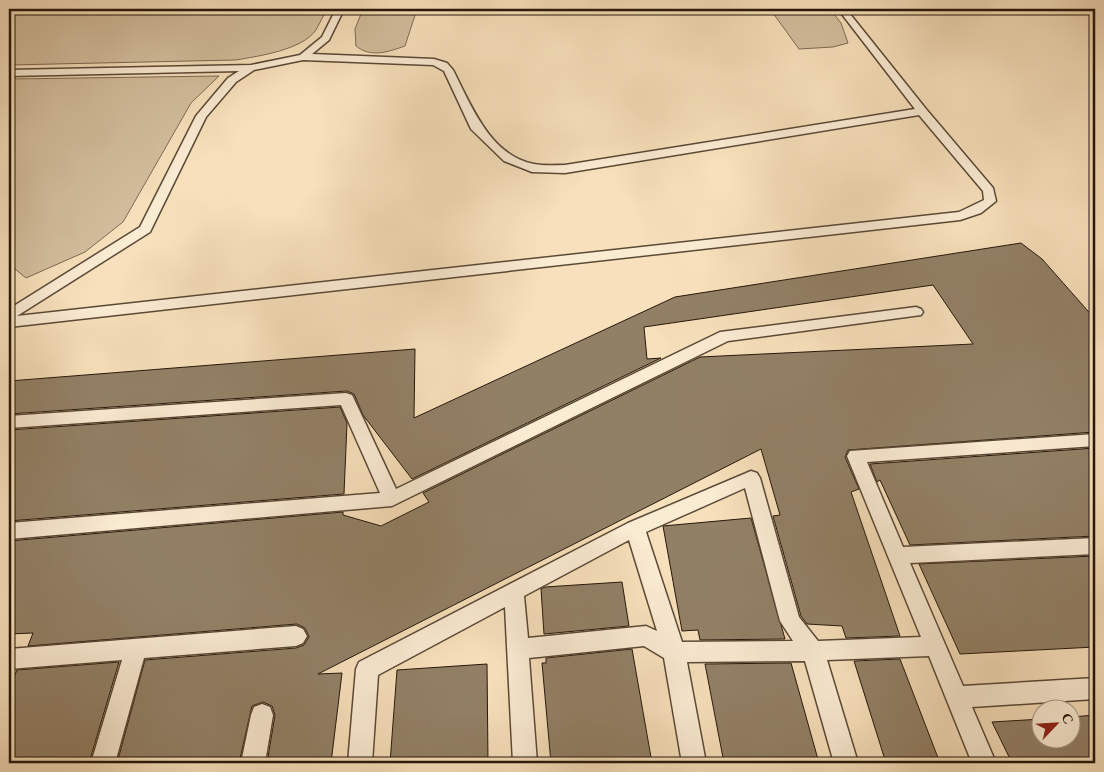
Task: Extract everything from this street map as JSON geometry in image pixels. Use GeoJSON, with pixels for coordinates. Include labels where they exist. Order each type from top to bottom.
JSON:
{"type":"FeatureCollection","features":[{"type":"Feature","properties":{"kind":"lane"},"geometry":{"type":"LineString","coordinates":[[303,57],[326,38],[340,9]]}},
{"type":"Feature","properties":{"kind":"lane"},"geometry":{"type":"LineString","coordinates":[[9,322],[950,217],[975,212],[990,201],[988,191],[842,9]]}},
{"type":"Feature","properties":{"kind":"lane"},"geometry":{"type":"LineString","coordinates":[[9,73],[251,68],[303,57],[434,62],[443,65],[448,70],[476,129],[508,159],[532,168],[550,170],[565,170],[922,110]]}},
{"type":"Feature","properties":{"kind":"lane"},"geometry":{"type":"LineString","coordinates":[[9,315],[145,229],[201,116],[232,80],[251,68]]}},
{"type":"Feature","properties":{"kind":"lane"},"geometry":{"type":"LineString","coordinates":[[9,531],[392,499],[725,336],[916,312]]}},
{"type":"Feature","properties":{"kind":"lane"},"geometry":{"type":"LineString","coordinates":[[9,422],[346,399],[392,499]]}},
{"type":"Feature","properties":{"kind":"lane"},"geometry":{"type":"LineString","coordinates":[[984,763],[856,456],[1095,440]]}},
{"type":"Feature","properties":{"kind":"lane"},"geometry":{"type":"LineString","coordinates":[[360,763],[367,669],[635,528],[751,478],[790,622],[813,652],[846,763]]}},
{"type":"Feature","properties":{"kind":"lane"},"geometry":{"type":"LineString","coordinates":[[635,528],[674,652],[694,763]]}},
{"type":"Feature","properties":{"kind":"lane"},"geometry":{"type":"LineString","coordinates":[[898,555],[1095,546]]}},
{"type":"Feature","properties":{"kind":"lane"},"geometry":{"type":"LineString","coordinates":[[514,592],[525,763]]}},
{"type":"Feature","properties":{"kind":"lane"},"geometry":{"type":"LineString","coordinates":[[9,659],[296,636]]}},
{"type":"Feature","properties":{"kind":"lane"},"geometry":{"type":"LineString","coordinates":[[518,649],[646,636],[674,652],[813,652],[935,646]]}},
{"type":"Feature","properties":{"kind":"lane"},"geometry":{"type":"LineString","coordinates":[[103,763],[136,648]]}},
{"type":"Feature","properties":{"kind":"lane"},"geometry":{"type":"LineString","coordinates":[[957,697],[1095,688]]}},
{"type":"Feature","properties":{"kind":"lane"},"geometry":{"type":"LineString","coordinates":[[253,763],[262,715]]}},
{"type":"Feature","properties":{"kind":"shaded area"},"geometry":{"type":"Polygon","coordinates":[[[9,9],[327,9],[316,30],[301,43],[268,54],[236,60],[9,65],[9,9]]]}},
{"type":"Feature","properties":{"kind":"shaded area"},"geometry":{"type":"Polygon","coordinates":[[[363,9],[417,9],[405,46],[386,52],[374,53],[362,50],[356,46],[355,29],[363,9]]]}},
{"type":"Feature","properties":{"kind":"shaded area"},"geometry":{"type":"Polygon","coordinates":[[[770,9],[830,9],[841,23],[848,43],[833,47],[799,49],[770,9]]]}},
{"type":"Feature","properties":{"kind":"shaded area"},"geometry":{"type":"Polygon","coordinates":[[[219,76],[191,103],[123,222],[85,252],[26,278],[9,264],[9,79],[219,76]]]}},
{"type":"Feature","properties":{"kind":"building"},"geometry":{"type":"Polygon","coordinates":[[[1021,243],[1042,259],[1095,319],[1095,432],[848,450],[845,457],[859,489],[851,492],[900,636],[846,638],[842,626],[807,624],[801,616],[773,516],[780,515],[761,449],[318,674],[342,673],[331,763],[267,763],[275,715],[272,706],[263,702],[252,706],[239,763],[117,763],[145,660],[296,648],[304,645],[309,637],[305,628],[297,624],[28,646],[33,633],[9,634],[9,541],[343,512],[343,515],[381,526],[429,502],[423,493],[700,357],[973,344],[933,285],[644,327],[647,359],[661,358],[412,479],[363,415],[354,394],[347,391],[9,414],[9,381],[415,349],[414,418],[675,297],[1021,243]]]}},
{"type":"Feature","properties":{"kind":"building"},"geometry":{"type":"Polygon","coordinates":[[[340,407],[347,423],[344,494],[9,521],[9,430],[340,407]]]}},
{"type":"Feature","properties":{"kind":"building"},"geometry":{"type":"Polygon","coordinates":[[[1095,448],[1095,536],[910,545],[880,480],[877,482],[870,464],[1095,448]]]}},
{"type":"Feature","properties":{"kind":"building"},"geometry":{"type":"Polygon","coordinates":[[[751,518],[785,639],[700,640],[698,630],[682,631],[663,526],[751,518]]]}},
{"type":"Feature","properties":{"kind":"building"},"geometry":{"type":"Polygon","coordinates":[[[1095,556],[1095,647],[960,654],[919,564],[1095,556]]]}},
{"type":"Feature","properties":{"kind":"building"},"geometry":{"type":"Polygon","coordinates":[[[622,582],[629,626],[544,634],[541,589],[545,587],[622,582]]]}},
{"type":"Feature","properties":{"kind":"building"},"geometry":{"type":"Polygon","coordinates":[[[632,649],[652,763],[551,763],[542,663],[546,663],[546,658],[632,649]]]}},
{"type":"Feature","properties":{"kind":"building"},"geometry":{"type":"Polygon","coordinates":[[[900,659],[940,763],[886,763],[854,661],[900,659]]]}},
{"type":"Feature","properties":{"kind":"building"},"geometry":{"type":"Polygon","coordinates":[[[119,662],[89,763],[9,763],[9,688],[17,670],[119,662]]]}},
{"type":"Feature","properties":{"kind":"building"},"geometry":{"type":"Polygon","coordinates":[[[791,663],[819,763],[724,763],[705,664],[791,663]]]}},
{"type":"Feature","properties":{"kind":"building"},"geometry":{"type":"Polygon","coordinates":[[[487,664],[488,763],[390,763],[397,670],[487,664]]]}},
{"type":"Feature","properties":{"kind":"building"},"geometry":{"type":"Polygon","coordinates":[[[1095,715],[1095,763],[1012,763],[992,722],[1032,720],[1032,750],[1082,750],[1082,716],[1095,715]]]}}]}
